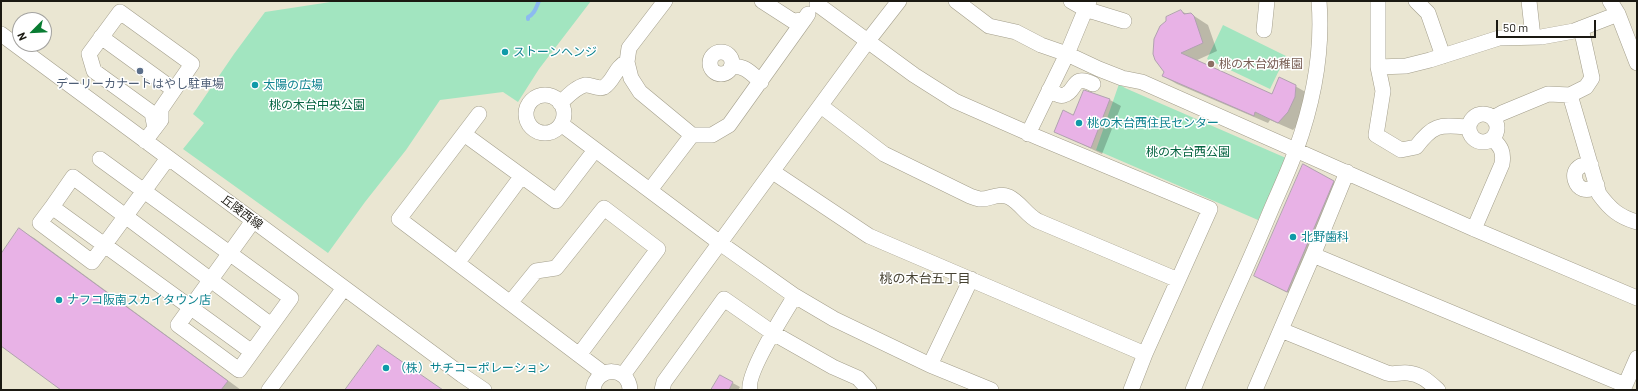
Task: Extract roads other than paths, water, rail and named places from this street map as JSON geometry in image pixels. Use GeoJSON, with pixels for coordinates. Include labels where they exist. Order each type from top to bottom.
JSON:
{"type":"FeatureCollection","features":[{"type":"Feature","properties":{"kind":"street"},"geometry":{"type":"LineString","coordinates":[[665,1],[629,48],[627,62],[631,78],[640,92],[692,135],[712,135],[729,126],[818,2],[868,42],[956,101],[1028,134],[1210,209],[1145,354],[1131,390]]}},
{"type":"Feature","properties":{"kind":"street"},"geometry":{"type":"LineString","coordinates":[[762,1],[793,21],[804,20]]}},
{"type":"Feature","properties":{"kind":"street"},"geometry":{"type":"LineString","coordinates":[[623,375],[899,1]]}},
{"type":"Feature","properties":{"kind":"street"},"geometry":{"type":"LineString","coordinates":[[956,1],[989,26],[1016,32],[1041,45],[1067,54],[1122,78],[1142,82],[1474,229],[1637,298]]}},
{"type":"Feature","properties":{"kind":"street"},"geometry":{"type":"LineString","coordinates":[[1071,1],[1087,5],[1124,21]]}},
{"type":"Feature","properties":{"kind":"street"},"geometry":{"type":"LineString","coordinates":[[1264,30],[1267,1]]}},
{"type":"Feature","properties":{"kind":"street"},"geometry":{"type":"LineString","coordinates":[[1193,390],[1210,346],[1260,236],[1296,151],[1311,101],[1317,66],[1319,1]]}},
{"type":"Feature","properties":{"kind":"street"},"geometry":{"type":"LineString","coordinates":[[1378,1],[1378,67],[1383,91],[1376,135],[1401,150],[1416,147],[1426,133],[1438,127],[1445,125],[1469,127]]}},
{"type":"Feature","properties":{"kind":"street"},"geometry":{"type":"LineString","coordinates":[[1416,1],[1428,14],[1443,56]]}},
{"type":"Feature","properties":{"kind":"street"},"geometry":{"type":"LineString","coordinates":[[1529,1],[1533,37]]}},
{"type":"Feature","properties":{"kind":"street"},"geometry":{"type":"LineString","coordinates":[[1028,134],[1067,54],[1087,5]]}},
{"type":"Feature","properties":{"kind":"street"},"geometry":{"type":"LineString","coordinates":[[1378,67],[1406,66],[1499,38],[1533,37],[1574,31],[1614,7],[1637,63]]}},
{"type":"Feature","properties":{"kind":"street"},"geometry":{"type":"LineString","coordinates":[[145,141],[155,128],[161,120],[161,109],[192,64],[120,12],[89,54],[94,71],[152,113],[155,128]]}},
{"type":"Feature","properties":{"kind":"street"},"geometry":{"type":"LineString","coordinates":[[1493,118],[1548,94],[1570,94],[1586,87],[1592,78],[1581,28]]}},
{"type":"Feature","properties":{"kind":"street","name":"丘陵西線"},"geometry":{"type":"LineString","coordinates":[[1,34],[484,390]]}},
{"type":"Feature","properties":{"kind":"street"},"geometry":{"type":"LineString","coordinates":[[101,37],[174,90]]}},
{"type":"Feature","properties":{"kind":"street"},"geometry":{"type":"LineString","coordinates":[[560,104],[577,89],[586,85],[601,88],[605,87],[618,68],[627,62]]}},
{"type":"Feature","properties":{"kind":"street"},"geometry":{"type":"LineString","coordinates":[[731,67],[737,66],[746,69],[761,82]]}},
{"type":"Feature","properties":{"kind":"street"},"geometry":{"type":"LineString","coordinates":[[1049,90],[1059,95],[1065,95],[1070,92],[1073,85],[1079,81],[1086,81],[1093,84]]}},
{"type":"Feature","properties":{"kind":"street"},"geometry":{"type":"LineString","coordinates":[[1570,94],[1599,194],[1609,208],[1628,220],[1637,222]]}},
{"type":"Feature","properties":{"kind":"street"},"geometry":{"type":"LineString","coordinates":[[543,95],[550,96],[560,104],[564,116],[561,124],[553,131],[540,133],[531,128],[526,118],[528,105],[537,97],[543,95]]}},
{"type":"Feature","properties":{"kind":"street"},"geometry":{"type":"LineString","coordinates":[[821,106],[891,158],[979,199],[1000,195],[1009,197],[1015,201],[1031,218],[1178,280]]}},
{"type":"Feature","properties":{"kind":"street"},"geometry":{"type":"LineString","coordinates":[[479,114],[399,219],[458,262],[603,373]]}},
{"type":"Feature","properties":{"kind":"street"},"geometry":{"type":"LineString","coordinates":[[1479,114],[1484,114],[1493,118],[1497,131],[1493,139],[1485,142],[1475,140],[1471,136],[1469,127],[1471,121],[1479,114]]}},
{"type":"Feature","properties":{"kind":"street"},"geometry":{"type":"LineString","coordinates":[[561,124],[720,244],[795,296],[834,319],[930,365],[991,390]]}},
{"type":"Feature","properties":{"kind":"street"},"geometry":{"type":"LineString","coordinates":[[464,134],[556,202],[595,150]]}},
{"type":"Feature","properties":{"kind":"street"},"geometry":{"type":"LineString","coordinates":[[650,190],[692,135]]}},
{"type":"Feature","properties":{"kind":"street"},"geometry":{"type":"LineString","coordinates":[[1474,229],[1502,164],[1504,155],[1501,147],[1493,139]]}},
{"type":"Feature","properties":{"kind":"street"},"geometry":{"type":"LineString","coordinates":[[168,158],[125,216],[92,262],[40,223],[73,177],[125,216],[210,280],[271,325]]}},
{"type":"Feature","properties":{"kind":"street"},"geometry":{"type":"LineString","coordinates":[[100,159],[229,254],[291,298],[239,370],[178,325],[210,280],[229,254],[253,221]]}},
{"type":"Feature","properties":{"kind":"street"},"geometry":{"type":"LineString","coordinates":[[773,172],[869,236],[1145,354]]}},
{"type":"Feature","properties":{"kind":"street"},"geometry":{"type":"LineString","coordinates":[[1255,390],[1347,172]]}},
{"type":"Feature","properties":{"kind":"street"},"geometry":{"type":"LineString","coordinates":[[458,262],[521,177]]}},
{"type":"Feature","properties":{"kind":"street"},"geometry":{"type":"LineString","coordinates":[[52,207],[252,352]]}},
{"type":"Feature","properties":{"kind":"street"},"geometry":{"type":"LineString","coordinates":[[510,303],[536,270],[556,268],[604,208],[658,249],[579,355]]}},
{"type":"Feature","properties":{"kind":"street"},"geometry":{"type":"LineString","coordinates":[[1313,255],[1624,387],[1637,358]]}},
{"type":"Feature","properties":{"kind":"street"},"geometry":{"type":"LineString","coordinates":[[930,365],[971,279]]}},
{"type":"Feature","properties":{"kind":"street"},"geometry":{"type":"LineString","coordinates":[[269,390],[344,288]]}},
{"type":"Feature","properties":{"kind":"street"},"geometry":{"type":"LineString","coordinates":[[750,390],[749,387],[754,372],[773,333],[795,296]]}},
{"type":"Feature","properties":{"kind":"street"},"geometry":{"type":"LineString","coordinates":[[662,390],[664,382],[724,299],[773,333],[833,367],[858,378],[869,390]]}},
{"type":"Feature","properties":{"kind":"street"},"geometry":{"type":"LineString","coordinates":[[1281,330],[1387,373],[1408,373],[1425,378],[1438,390]]}},
{"type":"Feature","properties":{"kind":"street"},"geometry":{"type":"LineString","coordinates":[[592,390],[598,377],[603,373],[610,371],[623,375],[627,380],[630,390]]}},
{"type":"Feature","properties":{"kind":"waterway"},"geometry":{"type":"LineString","coordinates":[[528,19],[528,17],[534,12],[539,1]]}},
{"type":"Feature","properties":{"kind":"place","name":"ストーンヘンジ"},"geometry":{"type":"Point","coordinates":[505,52]}},
{"type":"Feature","properties":{"kind":"place","name":"桃の木台幼稚園"},"geometry":{"type":"Point","coordinates":[1211,64]}},
{"type":"Feature","properties":{"kind":"place","name":"デーリーカナートはやし駐車場"},"geometry":{"type":"Point","coordinates":[140,71]}},
{"type":"Feature","properties":{"kind":"place","name":"太陽の広場"},"geometry":{"type":"Point","coordinates":[255,85]}},
{"type":"Feature","properties":{"kind":"place","name":"桃の木台西住民センター"},"geometry":{"type":"Point","coordinates":[1079,123]}},
{"type":"Feature","properties":{"kind":"place","name":"北野歯科"},"geometry":{"type":"Point","coordinates":[1293,237]}},
{"type":"Feature","properties":{"kind":"place","name":"ナフコ阪南スカイタウン店"},"geometry":{"type":"Point","coordinates":[59,300]}},
{"type":"Feature","properties":{"kind":"place","name":"（株）サチコーポレーション"},"geometry":{"type":"Point","coordinates":[386,368]}},
{"type":"Feature","properties":{"kind":"district","name":"桃の木台五丁目"},"geometry":{"type":"Point","coordinates":[925,279]}},
{"type":"Feature","properties":{"kind":"park label","name":"桃の木台中央公園"},"geometry":{"type":"Point","coordinates":[317,105]}},
{"type":"Feature","properties":{"kind":"park label","name":"桃の木台西公園"},"geometry":{"type":"Point","coordinates":[1188,152]}}]}
